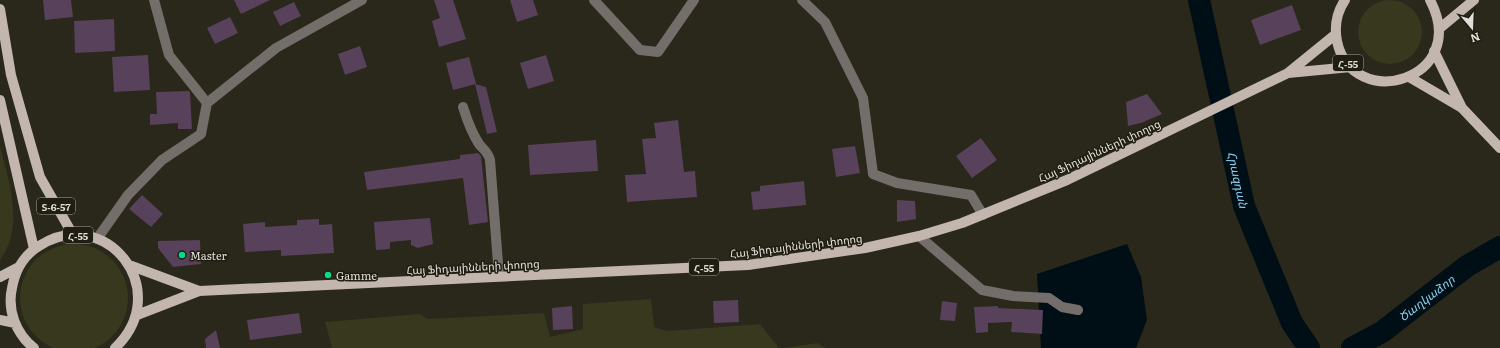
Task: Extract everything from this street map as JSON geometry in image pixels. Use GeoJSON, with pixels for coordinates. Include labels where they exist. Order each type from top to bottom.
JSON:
{"type":"FeatureCollection","features":[{"type":"Feature","properties":{"kind":"main road","name":"Հ-55"},"geometry":{"type":"LineString","coordinates":[[1345,0],[1339,12],[1336,23],[1338,46],[1343,57],[1351,67],[1366,77],[1392,81],[1409,77],[1419,70],[1428,62],[1434,51],[1438,40],[1439,29],[1437,14],[1430,0]]}},
{"type":"Feature","properties":{"kind":"main road"},"geometry":{"type":"LineString","coordinates":[[1439,29],[1474,0]]}},
{"type":"Feature","properties":{"kind":"main road","name":"Տ-6-57"},"geometry":{"type":"LineString","coordinates":[[0,9],[11,75],[40,177],[73,235]]}},
{"type":"Feature","properties":{"kind":"main road","name":"Հայ Ֆիդայինների փողոց"},"geometry":{"type":"LineString","coordinates":[[137,315],[199,291],[748,265],[865,248],[919,236],[962,223],[1067,180],[1184,122],[1266,84],[1288,73],[1336,34]]}},
{"type":"Feature","properties":{"kind":"main road"},"geometry":{"type":"LineString","coordinates":[[1434,51],[1462,108]]}},
{"type":"Feature","properties":{"kind":"main road","name":"Հայ Ֆիդայինների փողոց"},"geometry":{"type":"LineString","coordinates":[[1288,73],[1351,67]]}},
{"type":"Feature","properties":{"kind":"main road"},"geometry":{"type":"LineString","coordinates":[[1409,77],[1462,108],[1500,148]]}},
{"type":"Feature","properties":{"kind":"main road","name":"Տ-6-57"},"geometry":{"type":"LineString","coordinates":[[0,100],[34,249]]}},
{"type":"Feature","properties":{"kind":"main road","name":"Հ-55"},"geometry":{"type":"LineString","coordinates":[[34,348],[21,334],[15,323],[11,309],[10,294],[13,280],[19,266],[34,249],[59,236],[73,235],[87,236],[110,245],[121,254],[129,265],[136,281],[139,298],[137,315],[124,344],[115,348]]}},
{"type":"Feature","properties":{"kind":"main road","name":"Հայ Ֆիդայինների փողոց"},"geometry":{"type":"LineString","coordinates":[[129,265],[199,291]]}},
{"type":"Feature","properties":{"kind":"main road","name":"Հ-55"},"geometry":{"type":"LineString","coordinates":[[0,277],[19,266]]}},
{"type":"Feature","properties":{"kind":"main road"},"geometry":{"type":"LineString","coordinates":[[0,320],[15,323]]}},
{"type":"Feature","properties":{"kind":"street"},"geometry":{"type":"LineString","coordinates":[[154,0],[169,55],[207,103]]}},
{"type":"Feature","properties":{"kind":"street"},"geometry":{"type":"LineString","coordinates":[[97,239],[128,195],[162,160],[201,134],[207,103],[276,48],[362,0]]}},
{"type":"Feature","properties":{"kind":"street"},"geometry":{"type":"LineString","coordinates":[[594,0],[640,50],[658,52],[694,0]]}},
{"type":"Feature","properties":{"kind":"street"},"geometry":{"type":"LineString","coordinates":[[802,0],[825,22],[863,98],[873,174],[897,183],[971,195],[983,215]]}},
{"type":"Feature","properties":{"kind":"street"},"geometry":{"type":"LineString","coordinates":[[463,108],[467,121],[479,144],[488,153],[490,160],[499,276]]}},
{"type":"Feature","properties":{"kind":"street"},"geometry":{"type":"LineString","coordinates":[[919,236],[982,290],[1013,296],[1049,298],[1062,307],[1078,310]]}},
{"type":"Feature","properties":{"kind":"green space"},"geometry":{"type":"Polygon","coordinates":[[[1390,0],[1408,5],[1413,9],[1417,14],[1422,32],[1417,50],[1413,55],[1408,59],[1390,64],[1372,59],[1367,55],[1363,50],[1358,32],[1363,14],[1367,9],[1372,5],[1390,0]]]}},
{"type":"Feature","properties":{"kind":"green space"},"geometry":{"type":"Polygon","coordinates":[[[0,146],[11,189],[13,219],[12,233],[8,247],[0,260],[0,146]]]}},
{"type":"Feature","properties":{"kind":"green space"},"geometry":{"type":"Polygon","coordinates":[[[74,244],[95,248],[112,260],[124,277],[128,298],[124,319],[112,336],[95,348],[74,352],[53,348],[36,336],[24,319],[20,298],[24,277],[36,260],[53,248],[74,244]]]}},
{"type":"Feature","properties":{"kind":"green space"},"geometry":{"type":"Polygon","coordinates":[[[651,299],[654,327],[667,331],[760,324],[779,348],[332,348],[325,322],[419,314],[428,319],[544,313],[550,337],[583,329],[583,304],[651,299]]]}},
{"type":"Feature","properties":{"kind":"green space"},"geometry":{"type":"Polygon","coordinates":[[[818,343],[825,348],[783,348],[818,343]]]}},
{"type":"Feature","properties":{"kind":"shaded area"},"geometry":{"type":"Polygon","coordinates":[[[1127,244],[1141,277],[1147,320],[1136,348],[1041,348],[1037,274],[1127,244]]]}},
{"type":"Feature","properties":{"kind":"building"},"geometry":{"type":"Polygon","coordinates":[[[43,0],[71,0],[73,17],[45,20],[43,0]]]}},
{"type":"Feature","properties":{"kind":"building"},"geometry":{"type":"Polygon","coordinates":[[[234,0],[270,0],[241,14],[234,0]]]}},
{"type":"Feature","properties":{"kind":"building"},"geometry":{"type":"Polygon","coordinates":[[[434,0],[453,0],[466,39],[439,47],[432,21],[440,18],[434,0]]]}},
{"type":"Feature","properties":{"kind":"building"},"geometry":{"type":"Polygon","coordinates":[[[510,0],[533,0],[538,15],[517,22],[510,0]]]}},
{"type":"Feature","properties":{"kind":"building"},"geometry":{"type":"Polygon","coordinates":[[[294,2],[301,16],[280,26],[273,12],[294,2]]]}},
{"type":"Feature","properties":{"kind":"building"},"geometry":{"type":"Polygon","coordinates":[[[1292,5],[1301,30],[1260,45],[1251,20],[1292,5]]]}},
{"type":"Feature","properties":{"kind":"building"},"geometry":{"type":"Polygon","coordinates":[[[230,17],[238,33],[215,44],[207,28],[230,17]]]}},
{"type":"Feature","properties":{"kind":"building"},"geometry":{"type":"Polygon","coordinates":[[[114,19],[115,51],[75,53],[74,21],[114,19]]]}},
{"type":"Feature","properties":{"kind":"building"},"geometry":{"type":"Polygon","coordinates":[[[360,46],[367,67],[345,75],[338,54],[360,46]]]}},
{"type":"Feature","properties":{"kind":"building"},"geometry":{"type":"Polygon","coordinates":[[[148,55],[150,90],[114,92],[112,57],[148,55]]]}},
{"type":"Feature","properties":{"kind":"building"},"geometry":{"type":"Polygon","coordinates":[[[546,55],[554,81],[528,89],[520,63],[546,55]]]}},
{"type":"Feature","properties":{"kind":"building"},"geometry":{"type":"Polygon","coordinates":[[[469,57],[476,84],[453,90],[446,63],[469,57]]]}},
{"type":"Feature","properties":{"kind":"building"},"geometry":{"type":"Polygon","coordinates":[[[475,84],[486,87],[497,132],[487,134],[475,84]]]}},
{"type":"Feature","properties":{"kind":"building"},"geometry":{"type":"Polygon","coordinates":[[[189,91],[192,129],[178,129],[178,123],[150,125],[150,114],[157,114],[156,92],[189,91]]]}},
{"type":"Feature","properties":{"kind":"building"},"geometry":{"type":"Polygon","coordinates":[[[1147,94],[1162,114],[1141,123],[1128,126],[1126,102],[1147,94]]]}},
{"type":"Feature","properties":{"kind":"building"},"geometry":{"type":"Polygon","coordinates":[[[678,120],[684,172],[695,171],[697,197],[627,202],[625,175],[646,174],[642,139],[656,138],[654,123],[678,120]]]}},
{"type":"Feature","properties":{"kind":"building"},"geometry":{"type":"Polygon","coordinates":[[[981,138],[997,160],[972,178],[956,156],[981,138]]]}},
{"type":"Feature","properties":{"kind":"building"},"geometry":{"type":"Polygon","coordinates":[[[596,140],[598,171],[530,175],[528,145],[596,140]]]}},
{"type":"Feature","properties":{"kind":"building"},"geometry":{"type":"Polygon","coordinates":[[[855,146],[860,173],[836,177],[832,149],[855,146]]]}},
{"type":"Feature","properties":{"kind":"building"},"geometry":{"type":"Polygon","coordinates":[[[478,153],[481,156],[488,222],[469,225],[463,178],[367,190],[364,172],[460,159],[460,155],[478,153]]]}},
{"type":"Feature","properties":{"kind":"building"},"geometry":{"type":"Polygon","coordinates":[[[804,181],[806,205],[753,210],[751,192],[760,191],[760,186],[804,181]]]}},
{"type":"Feature","properties":{"kind":"building"},"geometry":{"type":"Polygon","coordinates":[[[142,195],[163,214],[151,227],[129,209],[142,195]]]}},
{"type":"Feature","properties":{"kind":"building"},"geometry":{"type":"Polygon","coordinates":[[[897,200],[915,201],[916,219],[897,222],[897,200]]]}},
{"type":"Feature","properties":{"kind":"building"},"geometry":{"type":"Polygon","coordinates":[[[430,218],[433,244],[418,248],[411,245],[411,240],[390,242],[390,249],[376,250],[374,222],[430,218]]]}},
{"type":"Feature","properties":{"kind":"building"},"geometry":{"type":"Polygon","coordinates":[[[319,219],[319,225],[332,224],[334,253],[281,256],[281,250],[245,252],[243,224],[265,222],[265,227],[297,225],[297,220],[319,219]]]}},
{"type":"Feature","properties":{"kind":"building"},"geometry":{"type":"Polygon","coordinates":[[[200,240],[201,264],[173,267],[158,248],[158,241],[200,240]]]}},
{"type":"Feature","properties":{"kind":"building"},"geometry":{"type":"Polygon","coordinates":[[[738,300],[739,322],[714,323],[713,301],[738,300]]]}},
{"type":"Feature","properties":{"kind":"building"},"geometry":{"type":"Polygon","coordinates":[[[942,301],[957,303],[955,321],[940,320],[942,301]]]}},
{"type":"Feature","properties":{"kind":"building"},"geometry":{"type":"Polygon","coordinates":[[[572,306],[573,329],[553,330],[552,308],[572,306]]]}},
{"type":"Feature","properties":{"kind":"building"},"geometry":{"type":"Polygon","coordinates":[[[998,306],[998,308],[1043,310],[1042,334],[1011,332],[1012,322],[988,323],[988,332],[976,333],[974,307],[998,306]]]}},
{"type":"Feature","properties":{"kind":"building"},"geometry":{"type":"Polygon","coordinates":[[[299,313],[302,333],[250,340],[247,320],[299,313]]]}},
{"type":"Feature","properties":{"kind":"building"},"geometry":{"type":"Polygon","coordinates":[[[216,330],[220,348],[206,348],[205,339],[216,330]]]}},
{"type":"Feature","properties":{"kind":"waterway","name":"Հրազդան"},"geometry":{"type":"LineString","coordinates":[[1199,0],[1244,206],[1292,323],[1309,348]]}},
{"type":"Feature","properties":{"kind":"waterway","name":"Ծաղկաձոր"},"geometry":{"type":"LineString","coordinates":[[1352,348],[1382,332],[1467,266],[1500,247]]}},
{"type":"Feature","properties":{"kind":"place","name":"Master"},"geometry":{"type":"Point","coordinates":[182,255]}},
{"type":"Feature","properties":{"kind":"place","name":"Gamme"},"geometry":{"type":"Point","coordinates":[328,275]}}]}
